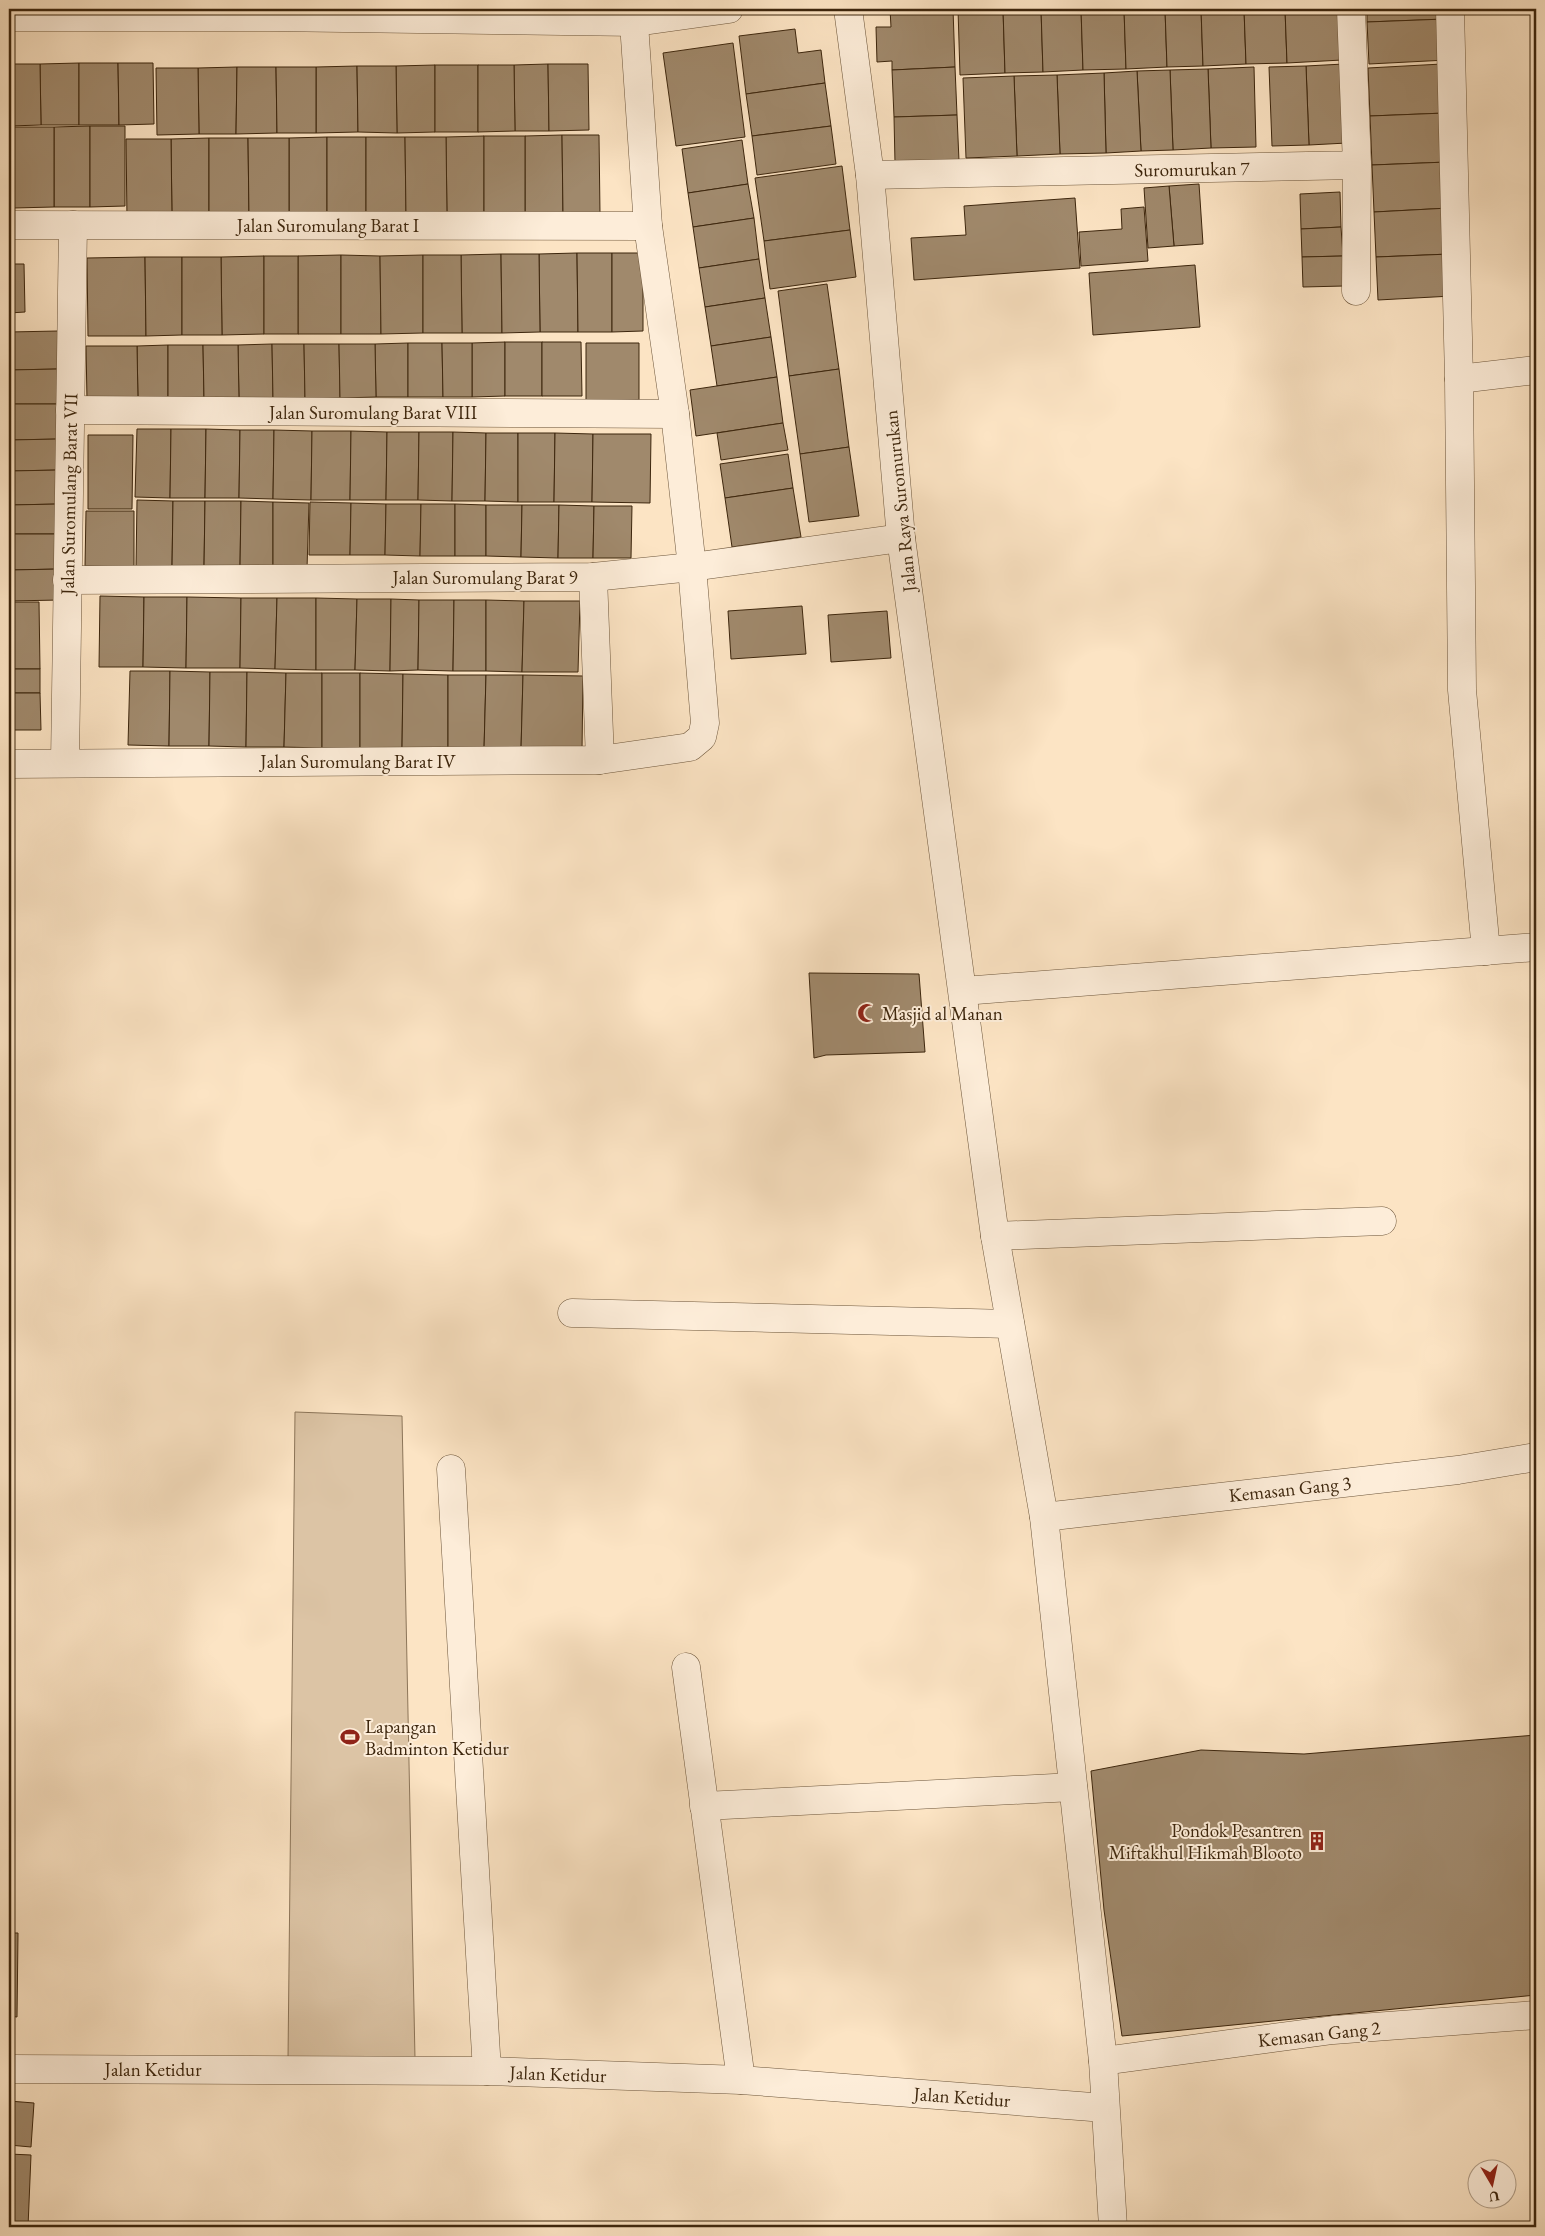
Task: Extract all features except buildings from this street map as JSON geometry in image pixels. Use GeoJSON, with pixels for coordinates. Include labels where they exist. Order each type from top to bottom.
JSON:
{"type":"FeatureCollection","features":[{"type":"Feature","properties":{"kind":"street"},"geometry":{"type":"LineString","coordinates":[[9,17],[269,13],[635,15],[729,9]]}},
{"type":"Feature","properties":{"kind":"street","name":"Jalan Raya Suromurukan"},"geometry":{"type":"LineString","coordinates":[[848,9],[870,175],[901,538],[995,1236],[1044,1517],[1103,2061],[1113,2227]]}},
{"type":"Feature","properties":{"kind":"street"},"geometry":{"type":"LineString","coordinates":[[1351,9],[1356,165],[1356,291]]}},
{"type":"Feature","properties":{"kind":"street"},"geometry":{"type":"LineString","coordinates":[[1450,9],[1459,379],[1462,690],[1486,951]]}},
{"type":"Feature","properties":{"kind":"street"},"geometry":{"type":"LineString","coordinates":[[635,15],[648,226],[675,414],[692,566]]}},
{"type":"Feature","properties":{"kind":"street","name":"Suromurukan 7"},"geometry":{"type":"LineString","coordinates":[[870,175],[1356,165]]}},
{"type":"Feature","properties":{"kind":"street","name":"Jalan Suromulang Barat I"},"geometry":{"type":"LineString","coordinates":[[9,225],[648,226]]}},
{"type":"Feature","properties":{"kind":"street","name":"Jalan Suromulang Barat VII"},"geometry":{"type":"LineString","coordinates":[[65,762],[73,225]]}},
{"type":"Feature","properties":{"kind":"street"},"geometry":{"type":"LineString","coordinates":[[1459,379],[1536,370]]}},
{"type":"Feature","properties":{"kind":"street","name":"Jalan Suromulang Barat VIII"},"geometry":{"type":"LineString","coordinates":[[70,410],[675,414]]}},
{"type":"Feature","properties":{"kind":"street","name":"Jalan Suromulang Barat 9"},"geometry":{"type":"LineString","coordinates":[[68,580],[593,577],[692,566],[901,538]]}},
{"type":"Feature","properties":{"kind":"street","name":"Jalan Suromulang Barat IV"},"geometry":{"type":"LineString","coordinates":[[9,764],[65,762],[600,760],[690,747],[702,737],[705,723],[692,566]]}},
{"type":"Feature","properties":{"kind":"street"},"geometry":{"type":"LineString","coordinates":[[593,577],[600,760]]}},
{"type":"Feature","properties":{"kind":"street"},"geometry":{"type":"LineString","coordinates":[[963,991],[1536,947]]}},
{"type":"Feature","properties":{"kind":"street"},"geometry":{"type":"LineString","coordinates":[[995,1236],[1382,1221]]}},
{"type":"Feature","properties":{"kind":"street"},"geometry":{"type":"LineString","coordinates":[[572,1313],[1010,1324]]}},
{"type":"Feature","properties":{"kind":"street","name":"Kemasan Gang 3"},"geometry":{"type":"LineString","coordinates":[[1044,1517],[1458,1470],[1536,1458]]}},
{"type":"Feature","properties":{"kind":"street"},"geometry":{"type":"LineString","coordinates":[[451,1470],[487,2071]]}},
{"type":"Feature","properties":{"kind":"street"},"geometry":{"type":"LineString","coordinates":[[686,1667],[741,2080]]}},
{"type":"Feature","properties":{"kind":"street"},"geometry":{"type":"LineString","coordinates":[[704,1806],[1073,1787]]}},
{"type":"Feature","properties":{"kind":"street","name":"Kemasan Gang 2"},"geometry":{"type":"LineString","coordinates":[[1103,2061],[1333,2030],[1536,2015]]}},
{"type":"Feature","properties":{"kind":"street","name":"Jalan Ketidur"},"geometry":{"type":"LineString","coordinates":[[9,2068],[487,2071],[741,2080],[1105,2108]]}},
{"type":"Feature","properties":{"kind":"shaded area","name":"Lapangan Badminton Ketidur"},"geometry":{"type":"Polygon","coordinates":[[[295,1412],[402,1416],[415,2059],[288,2059],[295,1412]]]}},
{"type":"Feature","properties":{"kind":"place","name":"Masjid al Manan"},"geometry":{"type":"Point","coordinates":[867,1013]}},
{"type":"Feature","properties":{"kind":"place","name":"Lapangan Badminton Ketidur"},"geometry":{"type":"Point","coordinates":[350,1737]}},
{"type":"Feature","properties":{"kind":"place","name":"Pondok Pesantren Miftakhul Hikmah Blooto"},"geometry":{"type":"Point","coordinates":[1317,1841]}}]}
